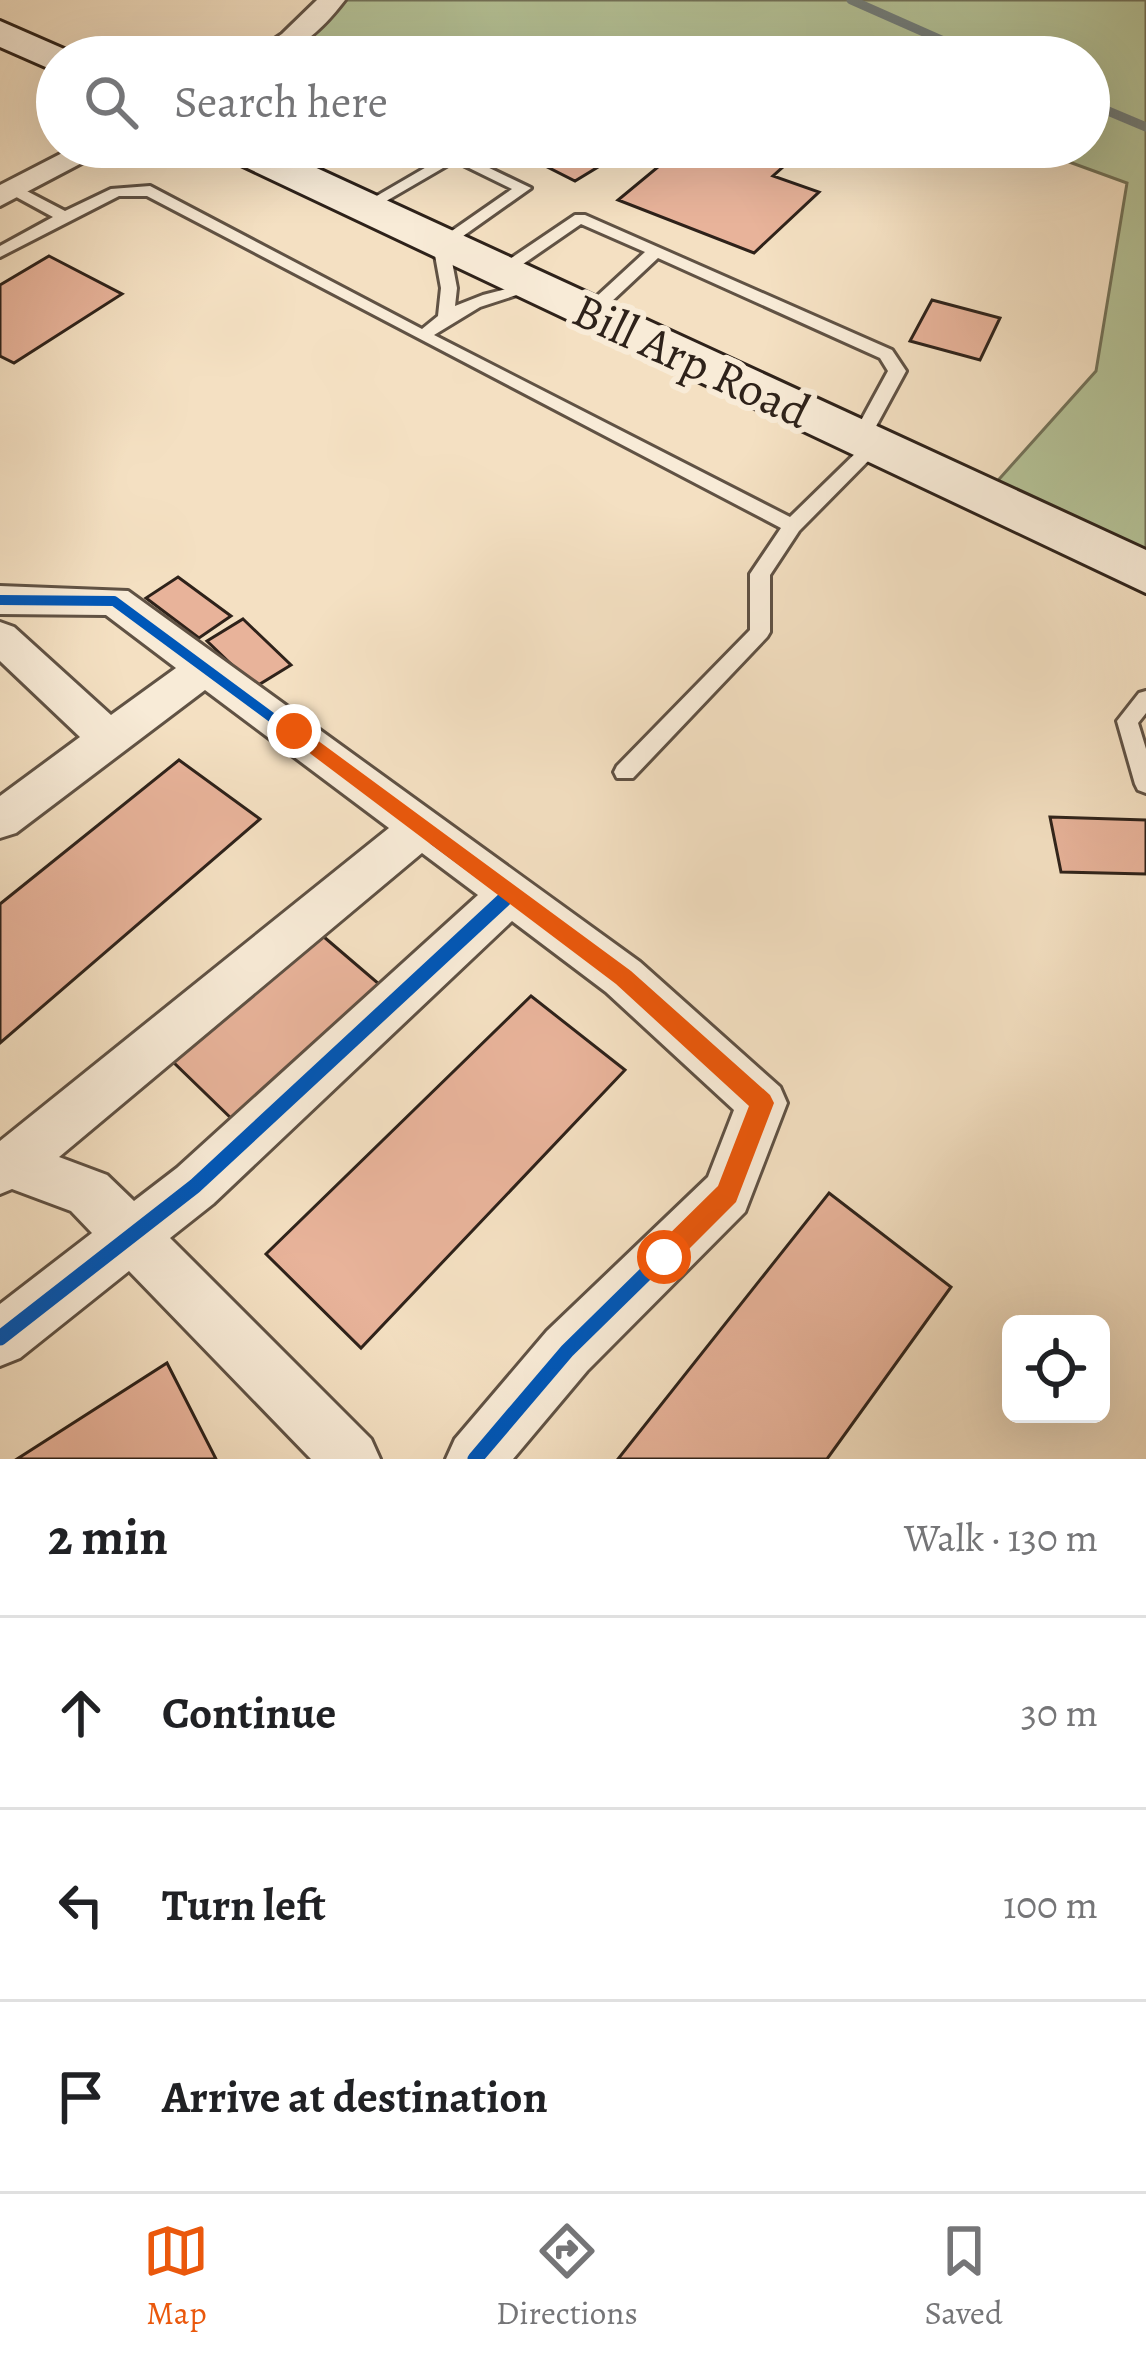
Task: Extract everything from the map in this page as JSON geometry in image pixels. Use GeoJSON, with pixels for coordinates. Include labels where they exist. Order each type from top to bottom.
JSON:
{"type":"FeatureCollection","features":[{"type":"Feature","properties":{"kind":"main road"},"geometry":{"type":"LineString","coordinates":[[0,32],[36,50]]}},
{"type":"Feature","properties":{"kind":"main road","name":"Bill Arp Road"},"geometry":{"type":"LineString","coordinates":[[281,168],[1146,573]]}},
{"type":"Feature","properties":{"kind":"main road"},"geometry":{"type":"LineString","coordinates":[[317,168],[345,199]]}},
{"type":"Feature","properties":{"kind":"street"},"geometry":{"type":"LineString","coordinates":[[296,36],[332,0]]}},
{"type":"Feature","properties":{"kind":"street"},"geometry":{"type":"LineString","coordinates":[[7,194],[57,168]]}},
{"type":"Feature","properties":{"kind":"street"},"geometry":{"type":"LineString","coordinates":[[0,600],[114,601],[623,977],[762,1103],[728,1194],[568,1351],[475,1459]]}},
{"type":"Feature","properties":{"kind":"street"},"geometry":{"type":"LineString","coordinates":[[0,637],[108,738]]}},
{"type":"Feature","properties":{"kind":"street"},"geometry":{"type":"LineString","coordinates":[[2,816],[206,667]]}},
{"type":"Feature","properties":{"kind":"street"},"geometry":{"type":"LineString","coordinates":[[6,1166],[423,826]]}},
{"type":"Feature","properties":{"kind":"street"},"geometry":{"type":"LineString","coordinates":[[0,1338],[195,1186],[512,892]]}},
{"type":"Feature","properties":{"kind":"street"},"geometry":{"type":"LineString","coordinates":[[6,1166],[89,1192],[350,1459]]}},
{"type":"Feature","properties":{"kind":"lane"},"geometry":{"type":"LineString","coordinates":[[345,199],[422,168]]}},
{"type":"Feature","properties":{"kind":"lane"},"geometry":{"type":"LineString","coordinates":[[446,315],[449,288],[441,244],[523,188],[481,168]]}},
{"type":"Feature","properties":{"kind":"lane"},"geometry":{"type":"LineString","coordinates":[[0,252],[116,192],[151,191],[791,526]]}},
{"type":"Feature","properties":{"kind":"lane"},"geometry":{"type":"LineString","coordinates":[[7,194],[65,217]]}},
{"type":"Feature","properties":{"kind":"lane"},"geometry":{"type":"LineString","coordinates":[[423,336],[446,315],[520,278],[580,218],[886,354],[897,371],[867,442],[791,526],[760,574],[760,632],[625,772]]}},
{"type":"Feature","properties":{"kind":"lane"},"geometry":{"type":"LineString","coordinates":[[589,313],[656,251]]}},
{"type":"Feature","properties":{"kind":"lane"},"geometry":{"type":"LineString","coordinates":[[1146,699],[1127,722],[1146,784]]}},
{"type":"Feature","properties":{"kind":"green space"},"geometry":{"type":"Polygon","coordinates":[[[332,0],[1146,0],[1146,573],[984,496],[1096,371],[1127,183],[1086,168],[1110,168],[1110,36],[296,36],[332,0]]]}},
{"type":"Feature","properties":{"kind":"building"},"geometry":{"type":"Polygon","coordinates":[[[549,168],[596,168],[575,181],[549,168]]]}},
{"type":"Feature","properties":{"kind":"building"},"geometry":{"type":"Polygon","coordinates":[[[657,168],[782,168],[773,176],[819,192],[754,253],[618,200],[657,168]]]}},
{"type":"Feature","properties":{"kind":"building"},"geometry":{"type":"Polygon","coordinates":[[[49,256],[122,294],[14,363],[0,356],[0,285],[49,256]]]}},
{"type":"Feature","properties":{"kind":"building"},"geometry":{"type":"Polygon","coordinates":[[[932,300],[1000,318],[980,360],[910,341],[932,300]]]}},
{"type":"Feature","properties":{"kind":"building"},"geometry":{"type":"Polygon","coordinates":[[[178,577],[231,616],[199,638],[146,598],[178,577]]]}},
{"type":"Feature","properties":{"kind":"building"},"geometry":{"type":"Polygon","coordinates":[[[243,619],[291,665],[255,687],[207,641],[243,619]]]}},
{"type":"Feature","properties":{"kind":"building"},"geometry":{"type":"Polygon","coordinates":[[[179,760],[260,819],[0,1043],[0,904],[179,760]]]}},
{"type":"Feature","properties":{"kind":"building"},"geometry":{"type":"Polygon","coordinates":[[[1050,817],[1146,820],[1146,874],[1061,872],[1050,817]]]}},
{"type":"Feature","properties":{"kind":"building"},"geometry":{"type":"Polygon","coordinates":[[[317,931],[386,990],[236,1123],[168,1057],[317,931]]]}},
{"type":"Feature","properties":{"kind":"building"},"geometry":{"type":"Polygon","coordinates":[[[531,996],[625,1070],[361,1348],[266,1254],[531,996]]]}},
{"type":"Feature","properties":{"kind":"building"},"geometry":{"type":"Polygon","coordinates":[[[829,1193],[951,1287],[827,1459],[618,1459],[829,1193]]]}},
{"type":"Feature","properties":{"kind":"building"},"geometry":{"type":"Polygon","coordinates":[[[167,1363],[216,1459],[17,1459],[167,1363]]]}},
{"type":"Feature","properties":{"kind":"waterway"},"geometry":{"type":"LineString","coordinates":[[851,0],[932,36]]}},
{"type":"Feature","properties":{"kind":"waterway"},"geometry":{"type":"LineString","coordinates":[[1110,112],[1146,127]]}},
{"type":"Feature","properties":{"kind":"cycle path"},"geometry":{"type":"LineString","coordinates":[[0,600],[114,601],[623,977],[762,1103],[727,1194],[567,1351],[475,1459]]}},
{"type":"Feature","properties":{"kind":"cycle path"},"geometry":{"type":"LineString","coordinates":[[0,1338],[195,1186],[511,893]]}},
{"type":"Feature","properties":{"kind":"route"},"geometry":{"type":"LineString","coordinates":[[294,731],[623,977],[762,1103],[728,1194],[664,1257]]}}]}
